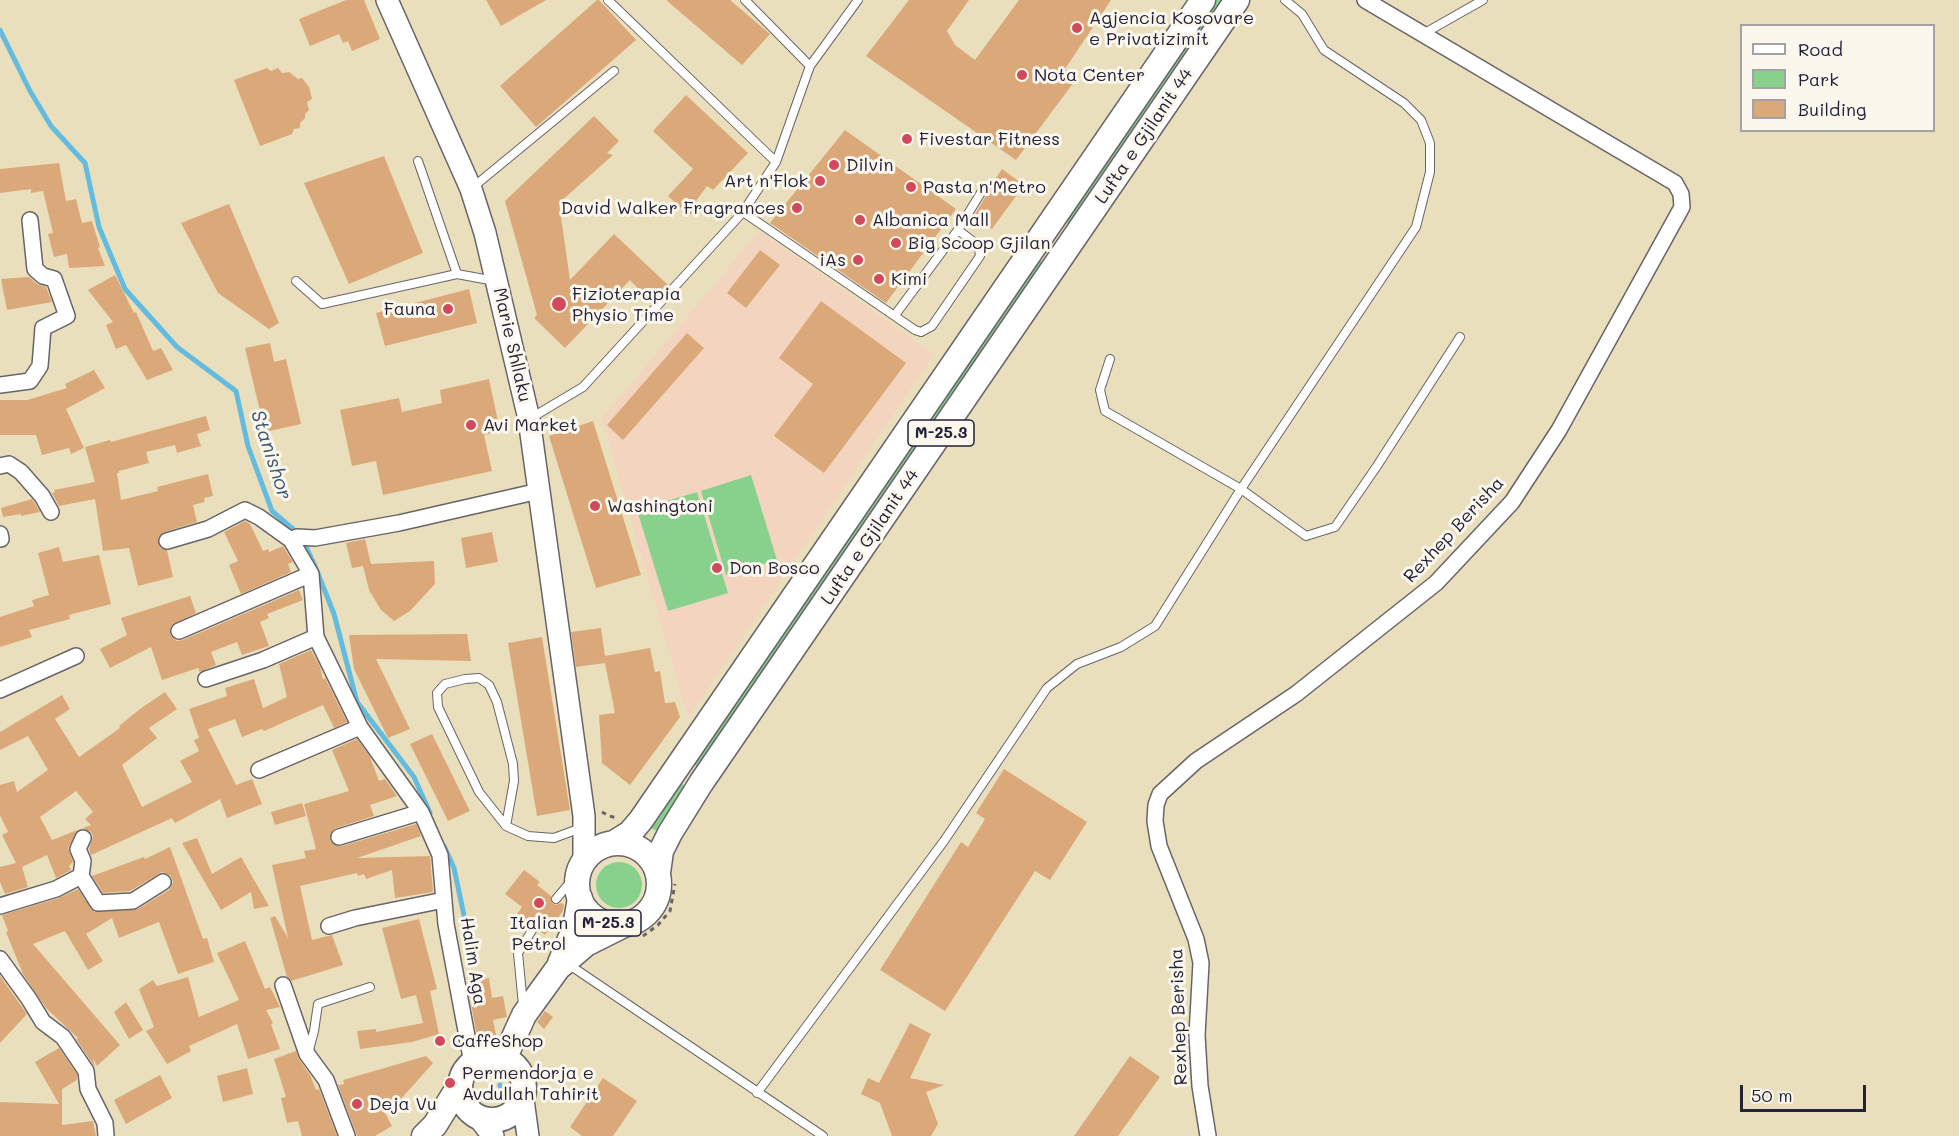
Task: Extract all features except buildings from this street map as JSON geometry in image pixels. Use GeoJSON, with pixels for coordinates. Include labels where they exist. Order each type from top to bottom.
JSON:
{"type":"FeatureCollection","features":[{"type":"Feature","properties":{"kind":"main road","name":"Lufta e Gjilanit 44"},"geometry":{"type":"LineString","coordinates":[[611,843],[630,833],[641,820],[1203,0]]}},
{"type":"Feature","properties":{"kind":"main road","name":"Lufta e Gjilanit 44"},"geometry":{"type":"LineString","coordinates":[[658,873],[662,851],[670,833],[701,783],[1237,0]]}},
{"type":"Feature","properties":{"kind":"main road","name":"M-25.3"},"geometry":{"type":"LineString","coordinates":[[611,843],[590,854],[581,867],[577,885],[585,908],[593,916],[614,924],[626,924]]}},
{"type":"Feature","properties":{"kind":"main road"},"geometry":{"type":"LineString","coordinates":[[611,843],[628,844],[641,850],[651,860],[658,873]]}},
{"type":"Feature","properties":{"kind":"main road","name":"M-25.3"},"geometry":{"type":"LineString","coordinates":[[504,1057],[524,1015],[562,963],[586,944],[638,919],[649,911],[656,899],[659,886],[658,873]]}},
{"type":"Feature","properties":{"kind":"main road","name":"M-25.3"},"geometry":{"type":"LineString","coordinates":[[562,963],[574,927],[580,898]]}},
{"type":"Feature","properties":{"kind":"main road"},"geometry":{"type":"LineString","coordinates":[[495,1055],[514,1063],[524,1080],[525,1091],[518,1109],[500,1120],[430,1131],[472,1063],[495,1055]]}},
{"type":"Feature","properties":{"kind":"main road"},"geometry":{"type":"LineString","coordinates":[[459,1086],[464,1105],[481,1122]]}},
{"type":"Feature","properties":{"kind":"street","name":"Marie Shllaku"},"geometry":{"type":"LineString","coordinates":[[387,0],[471,189],[485,233],[529,419],[585,821],[581,867]]}},
{"type":"Feature","properties":{"kind":"street","name":"Rexhep Berisha"},"geometry":{"type":"LineString","coordinates":[[1208,1136],[1200,1086],[1197,1035],[1201,963],[1196,939],[1159,846],[1155,821],[1156,805],[1161,794],[1196,761],[1296,694],[1436,583],[1512,502],[1559,430],[1682,207],[1681,194],[1675,183],[1365,0]]}},
{"type":"Feature","properties":{"kind":"street"},"geometry":{"type":"LineString","coordinates":[[0,385],[30,381],[40,366],[44,328],[67,316],[54,279],[43,276],[36,269],[30,220]]}},
{"type":"Feature","properties":{"kind":"street"},"geometry":{"type":"LineString","coordinates":[[0,466],[9,464],[21,472],[42,496],[51,512]]}},
{"type":"Feature","properties":{"kind":"street"},"geometry":{"type":"LineString","coordinates":[[294,538],[315,538],[399,523],[539,491]]}},
{"type":"Feature","properties":{"kind":"street","name":"Halim Aga"},"geometry":{"type":"LineString","coordinates":[[167,542],[208,529],[245,510],[294,538],[311,574],[316,637],[360,727],[421,812],[440,855],[446,924],[472,1063]]}},
{"type":"Feature","properties":{"kind":"street"},"geometry":{"type":"LineString","coordinates":[[179,631],[311,574]]}},
{"type":"Feature","properties":{"kind":"street"},"geometry":{"type":"LineString","coordinates":[[206,679],[263,660],[316,637]]}},
{"type":"Feature","properties":{"kind":"street"},"geometry":{"type":"LineString","coordinates":[[0,690],[76,656]]}},
{"type":"Feature","properties":{"kind":"street"},"geometry":{"type":"LineString","coordinates":[[259,770],[360,727]]}},
{"type":"Feature","properties":{"kind":"street"},"geometry":{"type":"LineString","coordinates":[[339,837],[421,812]]}},
{"type":"Feature","properties":{"kind":"street"},"geometry":{"type":"LineString","coordinates":[[585,821],[599,836],[611,843]]}},
{"type":"Feature","properties":{"kind":"street"},"geometry":{"type":"LineString","coordinates":[[83,838],[78,849],[83,861],[81,876],[98,903],[133,901],[163,882]]}},
{"type":"Feature","properties":{"kind":"street"},"geometry":{"type":"LineString","coordinates":[[0,906],[56,889],[81,876]]}},
{"type":"Feature","properties":{"kind":"street","name":"Halim Aga"},"geometry":{"type":"LineString","coordinates":[[329,926],[355,918],[444,900]]}},
{"type":"Feature","properties":{"kind":"street"},"geometry":{"type":"LineString","coordinates":[[0,959],[29,999],[42,1022],[63,1037],[86,1071],[88,1089],[105,1123],[106,1136]]}},
{"type":"Feature","properties":{"kind":"street"},"geometry":{"type":"LineString","coordinates":[[283,985],[308,1054],[326,1080],[347,1136]]}},
{"type":"Feature","properties":{"kind":"street"},"geometry":{"type":"LineString","coordinates":[[523,1100],[528,1136]]}},
{"type":"Feature","properties":{"kind":"lane"},"geometry":{"type":"LineString","coordinates":[[608,0],[776,162]]}},
{"type":"Feature","properties":{"kind":"lane"},"geometry":{"type":"LineString","coordinates":[[745,0],[810,66]]}},
{"type":"Feature","properties":{"kind":"lane"},"geometry":{"type":"LineString","coordinates":[[529,419],[583,387],[743,212],[776,162],[810,66],[858,0]]}},
{"type":"Feature","properties":{"kind":"lane"},"geometry":{"type":"LineString","coordinates":[[757,1093],[944,841],[1047,688],[1077,664],[1121,647],[1155,626],[1241,489],[1416,226],[1430,172],[1430,143],[1421,120],[1404,102],[1324,50],[1302,14],[1285,0]]}},
{"type":"Feature","properties":{"kind":"lane"},"geometry":{"type":"LineString","coordinates":[[1423,34],[1484,0]]}},
{"type":"Feature","properties":{"kind":"lane"},"geometry":{"type":"LineString","coordinates":[[471,189],[614,71]]}},
{"type":"Feature","properties":{"kind":"lane"},"geometry":{"type":"LineString","coordinates":[[418,161],[457,274]]}},
{"type":"Feature","properties":{"kind":"lane"},"geometry":{"type":"LineString","coordinates":[[894,315],[958,230],[982,191]]}},
{"type":"Feature","properties":{"kind":"lane"},"geometry":{"type":"LineString","coordinates":[[743,212],[921,332],[932,326],[980,256],[975,243],[958,230]]}},
{"type":"Feature","properties":{"kind":"lane"},"geometry":{"type":"LineString","coordinates":[[296,281],[322,304],[457,274],[496,281]]}},
{"type":"Feature","properties":{"kind":"lane"},"geometry":{"type":"LineString","coordinates":[[1110,359],[1100,390],[1105,411],[1241,489],[1306,536],[1335,527],[1460,337]]}},
{"type":"Feature","properties":{"kind":"lane"},"geometry":{"type":"LineString","coordinates":[[506,825],[514,780],[513,764],[497,702],[489,685],[479,678],[445,684],[437,693],[438,707],[479,792],[506,825],[528,836],[554,838],[585,821]]}},
{"type":"Feature","properties":{"kind":"lane"},"geometry":{"type":"LineString","coordinates":[[556,899],[581,867]]}},
{"type":"Feature","properties":{"kind":"lane"},"geometry":{"type":"LineString","coordinates":[[524,1015],[518,953],[534,927]]}},
{"type":"Feature","properties":{"kind":"lane"},"geometry":{"type":"LineString","coordinates":[[562,963],[823,1136]]}},
{"type":"Feature","properties":{"kind":"lane"},"geometry":{"type":"LineString","coordinates":[[308,1054],[318,1004],[370,987]]}},
{"type":"Feature","properties":{"kind":"shaded area","name":"Don Bosco"},"geometry":{"type":"Polygon","coordinates":[[[759,231],[934,354],[688,718],[602,418],[759,231]]]}},
{"type":"Feature","properties":{"kind":"green space"},"geometry":{"type":"Polygon","coordinates":[[[1214,0],[1226,0],[1069,225],[1064,220],[1214,0]]]}},
{"type":"Feature","properties":{"kind":"green space"},"geometry":{"type":"Polygon","coordinates":[[[1037,258],[1044,263],[700,768],[693,764],[1037,258]]]}},
{"type":"Feature","properties":{"kind":"green space"},"geometry":{"type":"Polygon","coordinates":[[[751,475],[777,560],[726,575],[701,491],[751,475]]]}},
{"type":"Feature","properties":{"kind":"green space"},"geometry":{"type":"Polygon","coordinates":[[[697,492],[728,593],[668,611],[637,510],[697,492]]]}},
{"type":"Feature","properties":{"kind":"green space"},"geometry":{"type":"Polygon","coordinates":[[[681,783],[686,787],[658,832],[651,828],[681,783]]]}},
{"type":"Feature","properties":{"kind":"green space"},"geometry":{"type":"Polygon","coordinates":[[[619,862],[635,869],[642,885],[635,901],[619,908],[603,901],[596,885],[603,869],[619,862]]]}},
{"type":"Feature","properties":{"kind":"waterway","name":"Stanishor"},"geometry":{"type":"LineString","coordinates":[[0,30],[30,91],[51,126],[85,163],[99,227],[125,289],[177,347],[236,391],[248,446],[272,511],[301,536],[334,614],[357,702],[414,777],[430,813]]}},
{"type":"Feature","properties":{"kind":"waterway","name":"Stanishor"},"geometry":{"type":"LineString","coordinates":[[444,846],[454,868],[473,958]]}},
{"type":"Feature","properties":{"kind":"waterway"},"geometry":{"type":"LineString","coordinates":[[500,1085],[518,1131]]}},
{"type":"Feature","properties":{"kind":"place","name":"Agjencia Kosovare e Privatizimit"},"geometry":{"type":"Point","coordinates":[1077,28]}},
{"type":"Feature","properties":{"kind":"place","name":"Nota Center"},"geometry":{"type":"Point","coordinates":[1022,75]}},
{"type":"Feature","properties":{"kind":"place","name":"Fivestar Fitness"},"geometry":{"type":"Point","coordinates":[907,139]}},
{"type":"Feature","properties":{"kind":"place","name":"Dilvin"},"geometry":{"type":"Point","coordinates":[834,165]}},
{"type":"Feature","properties":{"kind":"place","name":"Art n'Flok"},"geometry":{"type":"Point","coordinates":[820,181]}},
{"type":"Feature","properties":{"kind":"place","name":"Pasta n'Metro"},"geometry":{"type":"Point","coordinates":[911,187]}},
{"type":"Feature","properties":{"kind":"place","name":"David Walker Fragrances"},"geometry":{"type":"Point","coordinates":[797,208]}},
{"type":"Feature","properties":{"kind":"place","name":"Albanica Mall"},"geometry":{"type":"Point","coordinates":[860,220]}},
{"type":"Feature","properties":{"kind":"place","name":"Big Scoop Gjilan"},"geometry":{"type":"Point","coordinates":[896,243]}},
{"type":"Feature","properties":{"kind":"place","name":"iAs"},"geometry":{"type":"Point","coordinates":[858,260]}},
{"type":"Feature","properties":{"kind":"place","name":"Kimi"},"geometry":{"type":"Point","coordinates":[879,279]}},
{"type":"Feature","properties":{"kind":"place","name":"Fizioterapia Physio Time"},"geometry":{"type":"Point","coordinates":[559,304]}},
{"type":"Feature","properties":{"kind":"place","name":"Fauna"},"geometry":{"type":"Point","coordinates":[448,309]}},
{"type":"Feature","properties":{"kind":"place","name":"Avi Market"},"geometry":{"type":"Point","coordinates":[471,425]}},
{"type":"Feature","properties":{"kind":"place","name":"Washingtoni"},"geometry":{"type":"Point","coordinates":[595,506]}},
{"type":"Feature","properties":{"kind":"place","name":"Don Bosco"},"geometry":{"type":"Point","coordinates":[717,568]}},
{"type":"Feature","properties":{"kind":"place","name":"Italian Petrol"},"geometry":{"type":"Point","coordinates":[539,903]}},
{"type":"Feature","properties":{"kind":"place","name":"CaffeShop"},"geometry":{"type":"Point","coordinates":[440,1041]}},
{"type":"Feature","properties":{"kind":"place","name":"Permendorja e Avdullah Tahirit"},"geometry":{"type":"Point","coordinates":[450,1083]}},
{"type":"Feature","properties":{"kind":"place","name":"Deja Vu"},"geometry":{"type":"Point","coordinates":[357,1104]}}]}
